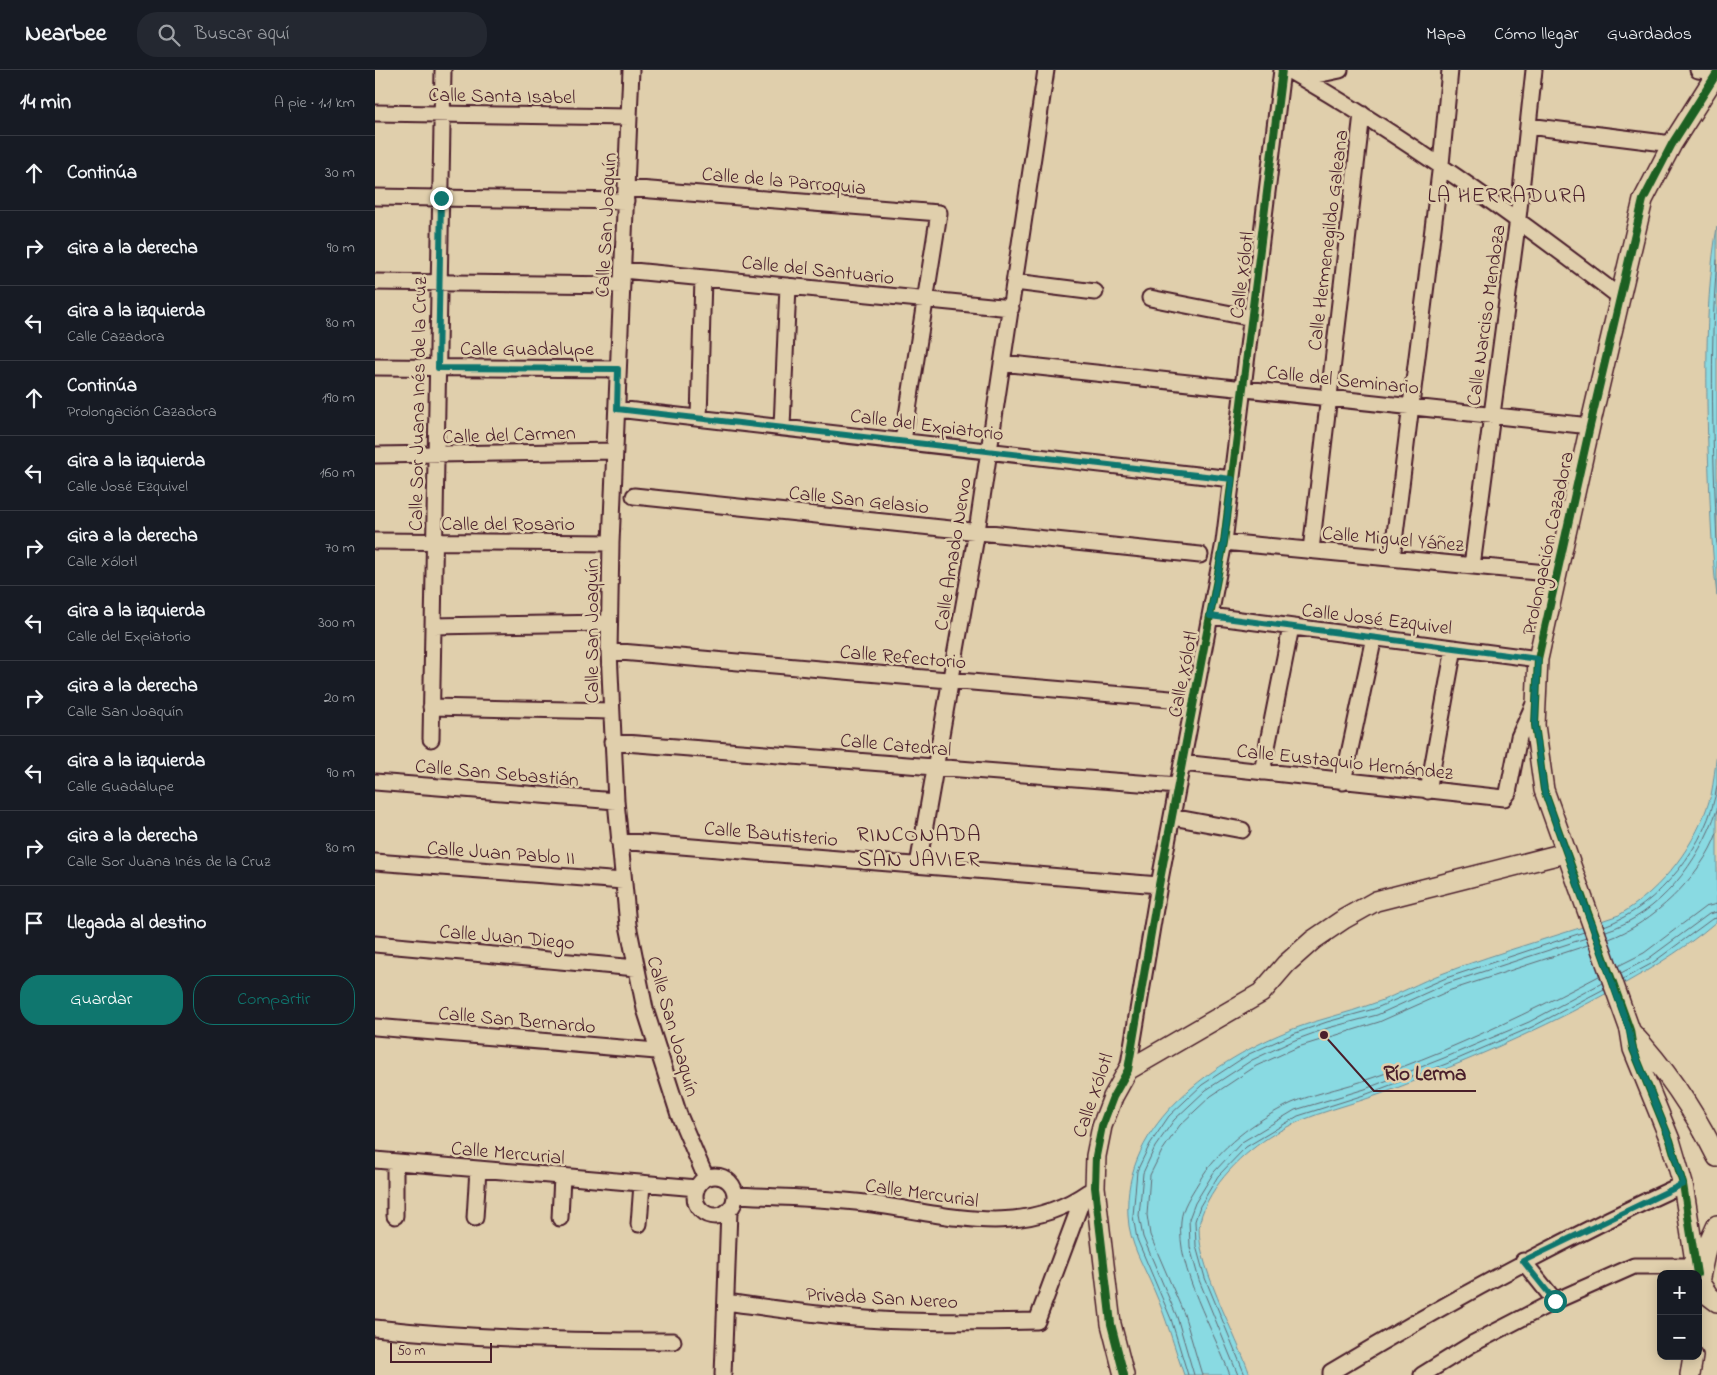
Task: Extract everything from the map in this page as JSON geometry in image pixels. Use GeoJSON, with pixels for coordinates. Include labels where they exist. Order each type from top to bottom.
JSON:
{"type":"FeatureCollection","features":[{"type":"Feature","properties":{"kind":"street","name":"Calle Sor Juana Inés de la Cruz"},"geometry":{"type":"LineString","coordinates":[[431,739],[443,70]]}},
{"type":"Feature","properties":{"kind":"street","name":"Calle San Joaquín"},"geometry":{"type":"LineString","coordinates":[[631,70],[611,543],[609,651],[612,742],[623,881],[636,968],[656,1051],[702,1183]]}},
{"type":"Feature","properties":{"kind":"street","name":"Calle Amado Nervo"},"geometry":{"type":"LineString","coordinates":[[918,865],[977,531],[1046,70]]}},
{"type":"Feature","properties":{"kind":"street","name":"Calle Xólotl"},"geometry":{"type":"LineString","coordinates":[[1124,1375],[1111,1324],[1090,1191],[1102,1126],[1113,1097],[1128,1070],[1177,786],[1224,542],[1282,70]]}},
{"type":"Feature","properties":{"kind":"street"},"geometry":{"type":"LineString","coordinates":[[1288,70],[1441,164],[1518,218],[1620,297]]}},
{"type":"Feature","properties":{"kind":"street"},"geometry":{"type":"LineString","coordinates":[[1302,78],[1340,70]]}},
{"type":"Feature","properties":{"kind":"street"},"geometry":{"type":"LineString","coordinates":[[1392,558],[1441,164],[1450,70]]}},
{"type":"Feature","properties":{"kind":"street","name":"Calle Narciso Mendoza"},"geometry":{"type":"LineString","coordinates":[[1472,566],[1518,218],[1534,70]]}},
{"type":"Feature","properties":{"kind":"street"},"geometry":{"type":"LineString","coordinates":[[1698,70],[1717,73]]}},
{"type":"Feature","properties":{"kind":"street","name":"Prolongación Cazadora"},"geometry":{"type":"LineString","coordinates":[[1697,1270],[1683,1184],[1670,1140],[1633,1049],[1629,1030],[1575,872],[1565,853],[1544,790],[1535,725],[1538,659],[1643,200],[1672,144],[1717,73]]}},
{"type":"Feature","properties":{"kind":"street","name":"Calle Santa Isabel"},"geometry":{"type":"LineString","coordinates":[[375,113],[629,117]]}},
{"type":"Feature","properties":{"kind":"street","name":"Calle Hermenegildo Galeana"},"geometry":{"type":"LineString","coordinates":[[1311,550],[1362,114]]}},
{"type":"Feature","properties":{"kind":"street"},"geometry":{"type":"LineString","coordinates":[[1529,126],[1672,144]]}},
{"type":"Feature","properties":{"kind":"street","name":"Calle de la Parroquia"},"geometry":{"type":"LineString","coordinates":[[375,197],[441,198],[626,194],[939,213],[926,300]]}},
{"type":"Feature","properties":{"kind":"street","name":"Calle del Santuario"},"geometry":{"type":"LineString","coordinates":[[375,282],[439,283],[622,277],[703,278],[1011,308]]}},
{"type":"Feature","properties":{"kind":"street"},"geometry":{"type":"LineString","coordinates":[[699,418],[703,278]]}},
{"type":"Feature","properties":{"kind":"street"},"geometry":{"type":"LineString","coordinates":[[1015,282],[1095,292]]}},
{"type":"Feature","properties":{"kind":"street"},"geometry":{"type":"LineString","coordinates":[[782,428],[788,286]]}},
{"type":"Feature","properties":{"kind":"street"},"geometry":{"type":"LineString","coordinates":[[1150,298],[1252,318]]}},
{"type":"Feature","properties":{"kind":"street"},"geometry":{"type":"LineString","coordinates":[[903,441],[926,300]]}},
{"type":"Feature","properties":{"kind":"street","name":"Calle del Seminario"},"geometry":{"type":"LineString","coordinates":[[1002,363],[1590,426]]}},
{"type":"Feature","properties":{"kind":"street","name":"Calle Guadalupe"},"geometry":{"type":"LineString","coordinates":[[375,367],[618,369]]}},
{"type":"Feature","properties":{"kind":"street","name":"Calle del Expiatorio"},"geometry":{"type":"LineString","coordinates":[[617,409],[1232,479]]}},
{"type":"Feature","properties":{"kind":"street","name":"Calle del Carmen"},"geometry":{"type":"LineString","coordinates":[[375,455],[436,456],[615,451]]}},
{"type":"Feature","properties":{"kind":"street","name":"Calle San Gelasio"},"geometry":{"type":"LineString","coordinates":[[634,496],[1200,555]]}},
{"type":"Feature","properties":{"kind":"street","name":"Calle del Rosario"},"geometry":{"type":"LineString","coordinates":[[375,541],[611,543]]}},
{"type":"Feature","properties":{"kind":"street","name":"Calle Miguel Yáñez"},"geometry":{"type":"LineString","coordinates":[[1224,542],[1557,574]]}},
{"type":"Feature","properties":{"kind":"street","name":"Calle José Ezquivel"},"geometry":{"type":"LineString","coordinates":[[1210,616],[1538,659]]}},
{"type":"Feature","properties":{"kind":"street"},"geometry":{"type":"LineString","coordinates":[[433,626],[609,623]]}},
{"type":"Feature","properties":{"kind":"street"},"geometry":{"type":"LineString","coordinates":[[1262,772],[1291,626]]}},
{"type":"Feature","properties":{"kind":"street"},"geometry":{"type":"LineString","coordinates":[[1343,782],[1373,637]]}},
{"type":"Feature","properties":{"kind":"street"},"geometry":{"type":"LineString","coordinates":[[1428,791],[1454,648]]}},
{"type":"Feature","properties":{"kind":"street","name":"Calle Refectorio"},"geometry":{"type":"LineString","coordinates":[[609,651],[1194,701]]}},
{"type":"Feature","properties":{"kind":"street","name":"Calle Eustaquio Hernández"},"geometry":{"type":"LineString","coordinates":[[1182,764],[1503,798],[1508,793],[1519,737],[1536,700]]}},
{"type":"Feature","properties":{"kind":"street"},"geometry":{"type":"LineString","coordinates":[[431,707],[611,711]]}},
{"type":"Feature","properties":{"kind":"street","name":"Calle Catedral"},"geometry":{"type":"LineString","coordinates":[[612,742],[1177,786]]}},
{"type":"Feature","properties":{"kind":"street","name":"Calle San Sebastián"},"geometry":{"type":"LineString","coordinates":[[375,782],[616,801]]}},
{"type":"Feature","properties":{"kind":"street"},"geometry":{"type":"LineString","coordinates":[[1172,817],[1242,830]]}},
{"type":"Feature","properties":{"kind":"street","name":"Calle Bautisterio"},"geometry":{"type":"LineString","coordinates":[[619,841],[1159,885]]}},
{"type":"Feature","properties":{"kind":"street"},"geometry":{"type":"LineString","coordinates":[[1128,1070],[1261,993],[1286,964],[1313,940],[1343,919],[1376,901],[1565,853]]}},
{"type":"Feature","properties":{"kind":"street","name":"Calle Juan Pablo II"},"geometry":{"type":"LineString","coordinates":[[375,862],[623,881]]}},
{"type":"Feature","properties":{"kind":"street","name":"Calle Juan Diego"},"geometry":{"type":"LineString","coordinates":[[375,944],[636,968]]}},
{"type":"Feature","properties":{"kind":"street","name":"Calle San Bernardo"},"geometry":{"type":"LineString","coordinates":[[375,1027],[656,1051]]}},
{"type":"Feature","properties":{"kind":"street"},"geometry":{"type":"LineString","coordinates":[[1629,1030],[1711,1135],[1717,1157]]}},
{"type":"Feature","properties":{"kind":"street","name":"Calle Mercurial"},"geometry":{"type":"LineString","coordinates":[[375,1160],[641,1184],[702,1183]]}},
{"type":"Feature","properties":{"kind":"street"},"geometry":{"type":"LineString","coordinates":[[395,1162],[395,1216]]}},
{"type":"Feature","properties":{"kind":"street"},"geometry":{"type":"LineString","coordinates":[[475,1218],[478,1169]]}},
{"type":"Feature","properties":{"kind":"street"},"geometry":{"type":"LineString","coordinates":[[561,1218],[562,1176]]}},
{"type":"Feature","properties":{"kind":"street"},"geometry":{"type":"LineString","coordinates":[[723,1375],[729,1211],[735,1196],[733,1185],[728,1180],[715,1176],[702,1183],[696,1199],[703,1211],[716,1216],[729,1211]]}},
{"type":"Feature","properties":{"kind":"street"},"geometry":{"type":"LineString","coordinates":[[639,1224],[641,1184]]}},
{"type":"Feature","properties":{"kind":"street"},"geometry":{"type":"LineString","coordinates":[[1331,1375],[1331,1372],[1426,1314],[1523,1261],[1683,1184]]}},
{"type":"Feature","properties":{"kind":"street","name":"Calle Mercurial"},"geometry":{"type":"LineString","coordinates":[[735,1196],[857,1202],[977,1221],[1000,1222],[1044,1214],[1090,1191]]}},
{"type":"Feature","properties":{"kind":"street","name":"Privada San Nereo"},"geometry":{"type":"LineString","coordinates":[[726,1302],[803,1313],[881,1320],[1037,1321],[1090,1191]]}},
{"type":"Feature","properties":{"kind":"street"},"geometry":{"type":"LineString","coordinates":[[1700,1270],[1717,1225]]}},
{"type":"Feature","properties":{"kind":"street"},"geometry":{"type":"LineString","coordinates":[[1702,1271],[1717,1253]]}},
{"type":"Feature","properties":{"kind":"street"},"geometry":{"type":"LineString","coordinates":[[1523,1261],[1555,1301]]}},
{"type":"Feature","properties":{"kind":"street"},"geometry":{"type":"LineString","coordinates":[[1421,1375],[1472,1344],[1555,1301],[1634,1266],[1660,1270]]}},
{"type":"Feature","properties":{"kind":"street"},"geometry":{"type":"LineString","coordinates":[[1702,1283],[1709,1296],[1717,1302]]}},
{"type":"Feature","properties":{"kind":"street"},"geometry":{"type":"LineString","coordinates":[[375,1328],[436,1334],[554,1341],[673,1340]]}},
{"type":"Feature","properties":{"kind":"street"},"geometry":{"type":"LineString","coordinates":[[1691,1375],[1693,1360]]}},
{"type":"Feature","properties":{"kind":"water"},"geometry":{"type":"Polygon","coordinates":[[[1717,227],[1717,596],[1710,503],[1707,365],[1708,309],[1717,227]]]}},
{"type":"Feature","properties":{"kind":"water"},"geometry":{"type":"Polygon","coordinates":[[[1717,752],[1717,921],[1703,933],[1659,963],[1547,1024],[1420,1079],[1288,1126],[1251,1150],[1219,1182],[1211,1195],[1200,1221],[1199,1236],[1209,1276],[1217,1298],[1250,1375],[1184,1375],[1154,1290],[1131,1236],[1129,1226],[1130,1182],[1140,1152],[1157,1124],[1179,1099],[1205,1077],[1234,1058],[1264,1042],[1303,1025],[1381,1001],[1466,965],[1619,915],[1664,879],[1687,848],[1697,831],[1711,795],[1717,752]]]}},
{"type":"Feature","properties":{"kind":"cycle path"},"geometry":{"type":"LineString","coordinates":[[1124,1375],[1111,1324],[1095,1187],[1096,1156],[1102,1126],[1113,1097],[1128,1070],[1159,885],[1224,542],[1282,70]]}},
{"type":"Feature","properties":{"kind":"cycle path"},"geometry":{"type":"LineString","coordinates":[[1696,1270],[1683,1184],[1670,1140],[1633,1049],[1630,1030],[1544,790],[1535,725],[1538,659],[1643,200],[1672,144],[1717,73]]}},
{"type":"Feature","properties":{"kind":"place","name":"Río Lerma"},"geometry":{"type":"Point","coordinates":[1324,1035]}},
{"type":"Feature","properties":{"kind":"district","name":"LA HERRADURA"},"geometry":{"type":"Point","coordinates":[1507,194]}},
{"type":"Feature","properties":{"kind":"district","name":"RINCONADA SAN JAVIER"},"geometry":{"type":"Point","coordinates":[919,846]}},
{"type":"Feature","properties":{"kind":"route"},"geometry":{"type":"LineString","coordinates":[[441,198],[438,368],[618,369],[617,409],[1232,479],[1224,542],[1210,616],[1538,659],[1535,725],[1544,790],[1565,853],[1575,872],[1629,1030],[1633,1049],[1654,1095],[1670,1140],[1683,1184],[1602,1221],[1523,1261],[1555,1301]]}}]}
